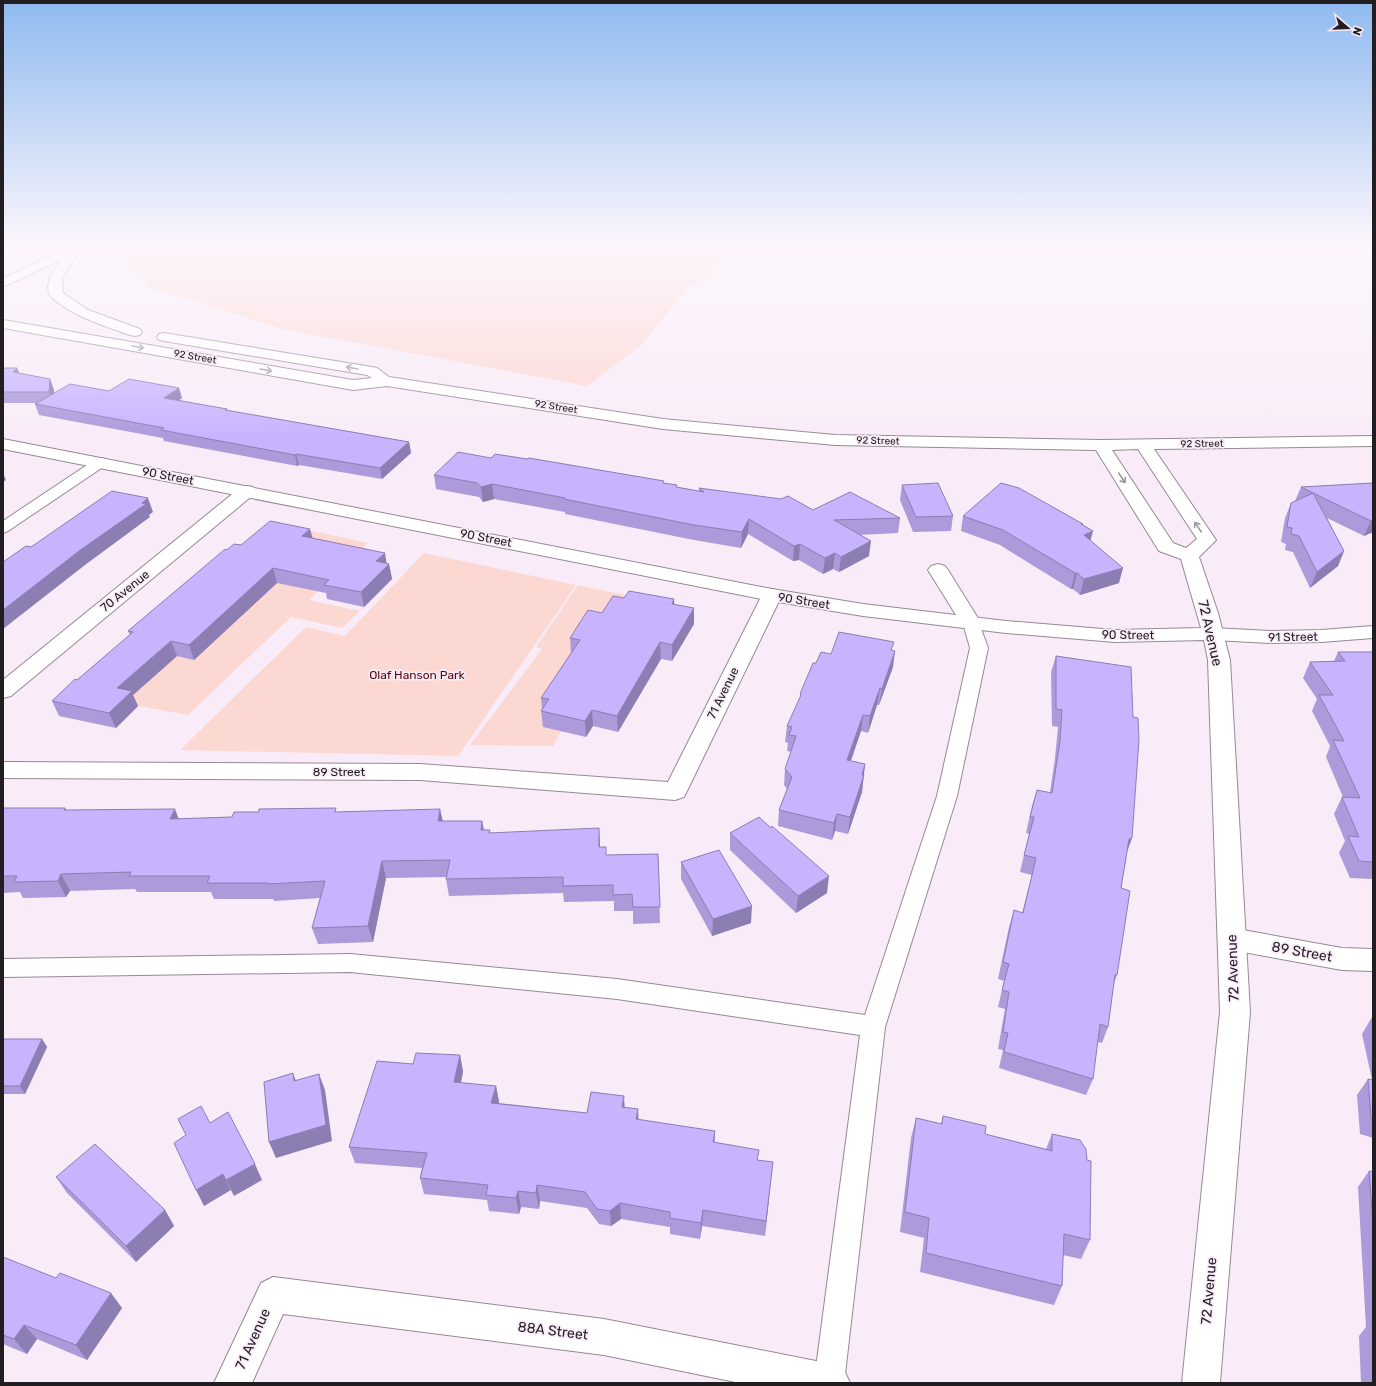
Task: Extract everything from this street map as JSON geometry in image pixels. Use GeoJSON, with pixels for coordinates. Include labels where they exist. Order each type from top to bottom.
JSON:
{"type":"FeatureCollection","features":[{"type":"Feature","properties":{"kind":"street"},"geometry":{"type":"LineString","coordinates":[[74,309],[135,332]]}},
{"type":"Feature","properties":{"kind":"street","name":"92 Street"},"geometry":{"type":"LineString","coordinates":[[3,314],[135,332],[372,371],[387,381]]}},
{"type":"Feature","properties":{"kind":"street","name":"92 Street"},"geometry":{"type":"LineString","coordinates":[[3,324],[353,385],[387,381],[663,424],[835,440],[1101,445],[1373,441]]}},
{"type":"Feature","properties":{"kind":"street","name":"90 Street"},"geometry":{"type":"LineString","coordinates":[[3,444],[101,462],[772,596],[863,610],[971,623],[1115,636],[1213,634]]}},
{"type":"Feature","properties":{"kind":"street"},"geometry":{"type":"LineString","coordinates":[[1101,445],[1166,547],[1189,556],[1207,540],[1143,445]]}},
{"type":"Feature","properties":{"kind":"street","name":"70 Avenue"},"geometry":{"type":"LineString","coordinates":[[3,691],[247,491]]}},
{"type":"Feature","properties":{"kind":"street","name":"72 Avenue"},"geometry":{"type":"LineString","coordinates":[[1189,556],[1213,634],[1219,660],[1234,1012],[1201,1383]]}},
{"type":"Feature","properties":{"kind":"street"},"geometry":{"type":"LineString","coordinates":[[938,570],[971,623]]}},
{"type":"Feature","properties":{"kind":"street","name":"71 Avenue"},"geometry":{"type":"LineString","coordinates":[[675,791],[772,596]]}},
{"type":"Feature","properties":{"kind":"street","name":"91 Street"},"geometry":{"type":"LineString","coordinates":[[1213,634],[1278,637],[1321,636],[1373,632]]}},
{"type":"Feature","properties":{"kind":"street","name":"89 Street"},"geometry":{"type":"LineString","coordinates":[[3,770],[420,772],[675,791]]}},
{"type":"Feature","properties":{"kind":"street","name":"89 Street"},"geometry":{"type":"LineString","coordinates":[[1232,939],[1342,959],[1373,960]]}},
{"type":"Feature","properties":{"kind":"street","name":"71 Avenue"},"geometry":{"type":"LineString","coordinates":[[233,1383],[273,1295]]}},
{"type":"Feature","properties":{"kind":"street","name":"88A Street"},"geometry":{"type":"LineString","coordinates":[[273,1295],[604,1337],[830,1383]]}},
{"type":"Feature","properties":{"kind":"lane"},"geometry":{"type":"LineString","coordinates":[[3,528],[101,462]]}},
{"type":"Feature","properties":{"kind":"lane"},"geometry":{"type":"LineString","coordinates":[[830,1383],[874,1027],[947,796],[979,648],[971,623]]}},
{"type":"Feature","properties":{"kind":"lane"},"geometry":{"type":"LineString","coordinates":[[3,968],[350,963],[617,988],[874,1027]]}},
{"type":"Feature","properties":{"kind":"green space"},"geometry":{"type":"Polygon","coordinates":[[[219,309],[671,309],[640,346],[587,386],[282,329],[219,309]]]}},
{"type":"Feature","properties":{"kind":"green space"},"geometry":{"type":"Polygon","coordinates":[[[299,528],[368,543],[309,600],[360,611],[342,628],[291,617],[188,715],[123,703],[155,675],[191,626],[223,633],[244,614],[299,528]]]}},
{"type":"Feature","properties":{"kind":"green space","name":"Olaf Hanson Park"},"geometry":{"type":"Polygon","coordinates":[[[424,553],[576,585],[458,756],[180,750],[306,627],[345,636],[424,553]]]}},
{"type":"Feature","properties":{"kind":"green space"},"geometry":{"type":"Polygon","coordinates":[[[578,585],[634,597],[553,746],[470,745],[542,649],[536,647],[578,585]]]}},
{"type":"Feature","properties":{"kind":"building"},"geometry":{"type":"Polygon","coordinates":[[[3,368],[17,368],[13,372],[50,379],[49,392],[3,392],[3,368]]]}},
{"type":"Feature","properties":{"kind":"building"},"geometry":{"type":"Polygon","coordinates":[[[129,379],[179,388],[164,398],[409,442],[380,468],[295,455],[161,430],[164,428],[35,404],[70,384],[109,391],[129,379]]]}},
{"type":"Feature","properties":{"kind":"building"},"geometry":{"type":"Polygon","coordinates":[[[458,452],[491,458],[495,454],[527,459],[529,458],[664,481],[663,483],[677,485],[676,487],[704,492],[699,488],[781,499],[788,496],[813,510],[850,492],[900,518],[834,520],[871,541],[841,557],[835,553],[825,558],[800,544],[794,546],[749,519],[742,532],[694,525],[492,484],[481,487],[477,483],[434,475],[458,452]]]}},
{"type":"Feature","properties":{"kind":"building"},"geometry":{"type":"Polygon","coordinates":[[[938,483],[953,516],[916,517],[902,485],[938,483]]]}},
{"type":"Feature","properties":{"kind":"building"},"geometry":{"type":"Polygon","coordinates":[[[1001,483],[1019,488],[1083,524],[1081,524],[1093,531],[1084,535],[1123,568],[1084,579],[1077,573],[1003,530],[963,516],[1001,483]]]}},
{"type":"Feature","properties":{"kind":"building"},"geometry":{"type":"Polygon","coordinates":[[[1373,483],[1373,520],[1371,521],[1301,487],[1373,483]]]}},
{"type":"Feature","properties":{"kind":"building"},"geometry":{"type":"Polygon","coordinates":[[[112,491],[148,498],[142,503],[146,504],[79,551],[3,610],[3,562],[26,546],[31,547],[112,491]]]}},
{"type":"Feature","properties":{"kind":"building"},"geometry":{"type":"Polygon","coordinates":[[[1313,493],[1344,551],[1317,572],[1299,536],[1291,534],[1292,528],[1287,527],[1291,503],[1313,493]]]}},
{"type":"Feature","properties":{"kind":"building"},"geometry":{"type":"Polygon","coordinates":[[[270,521],[310,529],[302,536],[385,553],[376,561],[389,564],[361,592],[324,585],[329,580],[273,568],[189,645],[171,641],[117,688],[132,691],[109,713],[52,701],[75,679],[77,680],[133,632],[128,631],[224,550],[228,549],[234,544],[241,545],[270,521]]]}},
{"type":"Feature","properties":{"kind":"building"},"geometry":{"type":"Polygon","coordinates":[[[629,591],[674,599],[672,604],[694,608],[672,645],[660,642],[617,716],[592,710],[585,721],[541,711],[549,699],[541,698],[580,640],[570,638],[588,610],[602,613],[613,596],[624,598],[629,591]]]}},
{"type":"Feature","properties":{"kind":"building"},"geometry":{"type":"Polygon","coordinates":[[[839,632],[894,642],[891,650],[895,651],[882,689],[880,688],[870,716],[863,715],[847,760],[865,764],[862,775],[864,775],[850,817],[837,814],[834,823],[779,810],[792,777],[785,769],[796,736],[789,735],[792,727],[787,726],[813,663],[816,663],[821,652],[831,654],[839,632]]]}},
{"type":"Feature","properties":{"kind":"building"},"geometry":{"type":"Polygon","coordinates":[[[1338,652],[1373,652],[1373,862],[1359,861],[1348,836],[1359,837],[1342,797],[1360,798],[1333,740],[1344,741],[1319,695],[1333,695],[1310,662],[1345,661],[1338,652]]]}},
{"type":"Feature","properties":{"kind":"building"},"geometry":{"type":"Polygon","coordinates":[[[1056,656],[1131,667],[1133,717],[1138,718],[1139,740],[1132,838],[1129,839],[1121,888],[1130,891],[1117,975],[1115,975],[1108,1027],[1100,1024],[1093,1079],[1004,1052],[1008,1033],[1003,1032],[1009,992],[1002,990],[1009,964],[1003,962],[1014,910],[1023,913],[1036,858],[1024,855],[1034,817],[1030,817],[1037,790],[1052,793],[1060,741],[1062,710],[1056,709],[1056,656]]]}},
{"type":"Feature","properties":{"kind":"building"},"geometry":{"type":"Polygon","coordinates":[[[3,808],[65,808],[64,810],[175,809],[170,819],[232,817],[234,812],[259,812],[259,809],[336,808],[335,812],[440,809],[438,821],[482,821],[481,830],[490,830],[489,833],[599,828],[599,847],[606,847],[606,855],[658,854],[660,907],[633,907],[632,894],[613,895],[613,885],[563,886],[563,877],[446,879],[450,860],[382,861],[368,926],[312,928],[325,881],[268,884],[207,883],[210,876],[129,876],[131,872],[61,874],[58,881],[14,882],[17,876],[3,876],[3,808]]]}},
{"type":"Feature","properties":{"kind":"building"},"geometry":{"type":"Polygon","coordinates":[[[759,817],[771,828],[772,826],[829,876],[798,896],[730,833],[759,817]]]}},
{"type":"Feature","properties":{"kind":"building"},"geometry":{"type":"Polygon","coordinates":[[[719,850],[752,906],[713,919],[681,862],[719,850]]]}},
{"type":"Feature","properties":{"kind":"building"},"geometry":{"type":"Polygon","coordinates":[[[3,1039],[42,1039],[20,1086],[3,1086],[3,1039]]]}},
{"type":"Feature","properties":{"kind":"building"},"geometry":{"type":"Polygon","coordinates":[[[416,1053],[460,1055],[454,1082],[496,1086],[491,1103],[587,1113],[591,1092],[624,1096],[622,1107],[638,1109],[636,1119],[715,1131],[713,1142],[759,1150],[757,1160],[773,1162],[766,1221],[703,1210],[701,1223],[670,1218],[670,1212],[620,1203],[610,1211],[597,1209],[585,1192],[537,1185],[536,1193],[518,1191],[516,1198],[486,1195],[488,1185],[420,1178],[427,1153],[349,1147],[377,1061],[413,1064],[416,1053]]]}},
{"type":"Feature","properties":{"kind":"building"},"geometry":{"type":"Polygon","coordinates":[[[293,1073],[294,1081],[319,1074],[326,1125],[269,1142],[264,1082],[293,1073]]]}},
{"type":"Feature","properties":{"kind":"building"},"geometry":{"type":"Polygon","coordinates":[[[1368,1079],[1373,1080],[1373,1118],[1371,1118],[1368,1079]]]}},
{"type":"Feature","properties":{"kind":"building"},"geometry":{"type":"Polygon","coordinates":[[[201,1106],[210,1123],[228,1112],[255,1164],[226,1180],[223,1174],[196,1190],[174,1143],[186,1135],[178,1119],[201,1106]]]}},
{"type":"Feature","properties":{"kind":"building"},"geometry":{"type":"Polygon","coordinates":[[[943,1116],[986,1126],[985,1134],[1052,1151],[1052,1134],[1080,1140],[1086,1149],[1087,1160],[1091,1161],[1090,1240],[1064,1234],[1062,1286],[926,1253],[929,1218],[905,1212],[916,1118],[942,1124],[943,1116]]]}},
{"type":"Feature","properties":{"kind":"building"},"geometry":{"type":"Polygon","coordinates":[[[95,1144],[165,1210],[126,1246],[56,1177],[95,1144]]]}},
{"type":"Feature","properties":{"kind":"building"},"geometry":{"type":"Polygon","coordinates":[[[1369,1171],[1373,1172],[1373,1223],[1369,1171]]]}},
{"type":"Feature","properties":{"kind":"building"},"geometry":{"type":"Polygon","coordinates":[[[3,1257],[56,1278],[60,1273],[111,1293],[76,1345],[24,1325],[14,1339],[3,1335],[3,1257]]]}},
{"type":"Feature","properties":{"kind":"building"},"geometry":{"type":"Polygon","coordinates":[[[1372,1321],[1373,1321],[1373,1347],[1372,1321]]]}}]}
